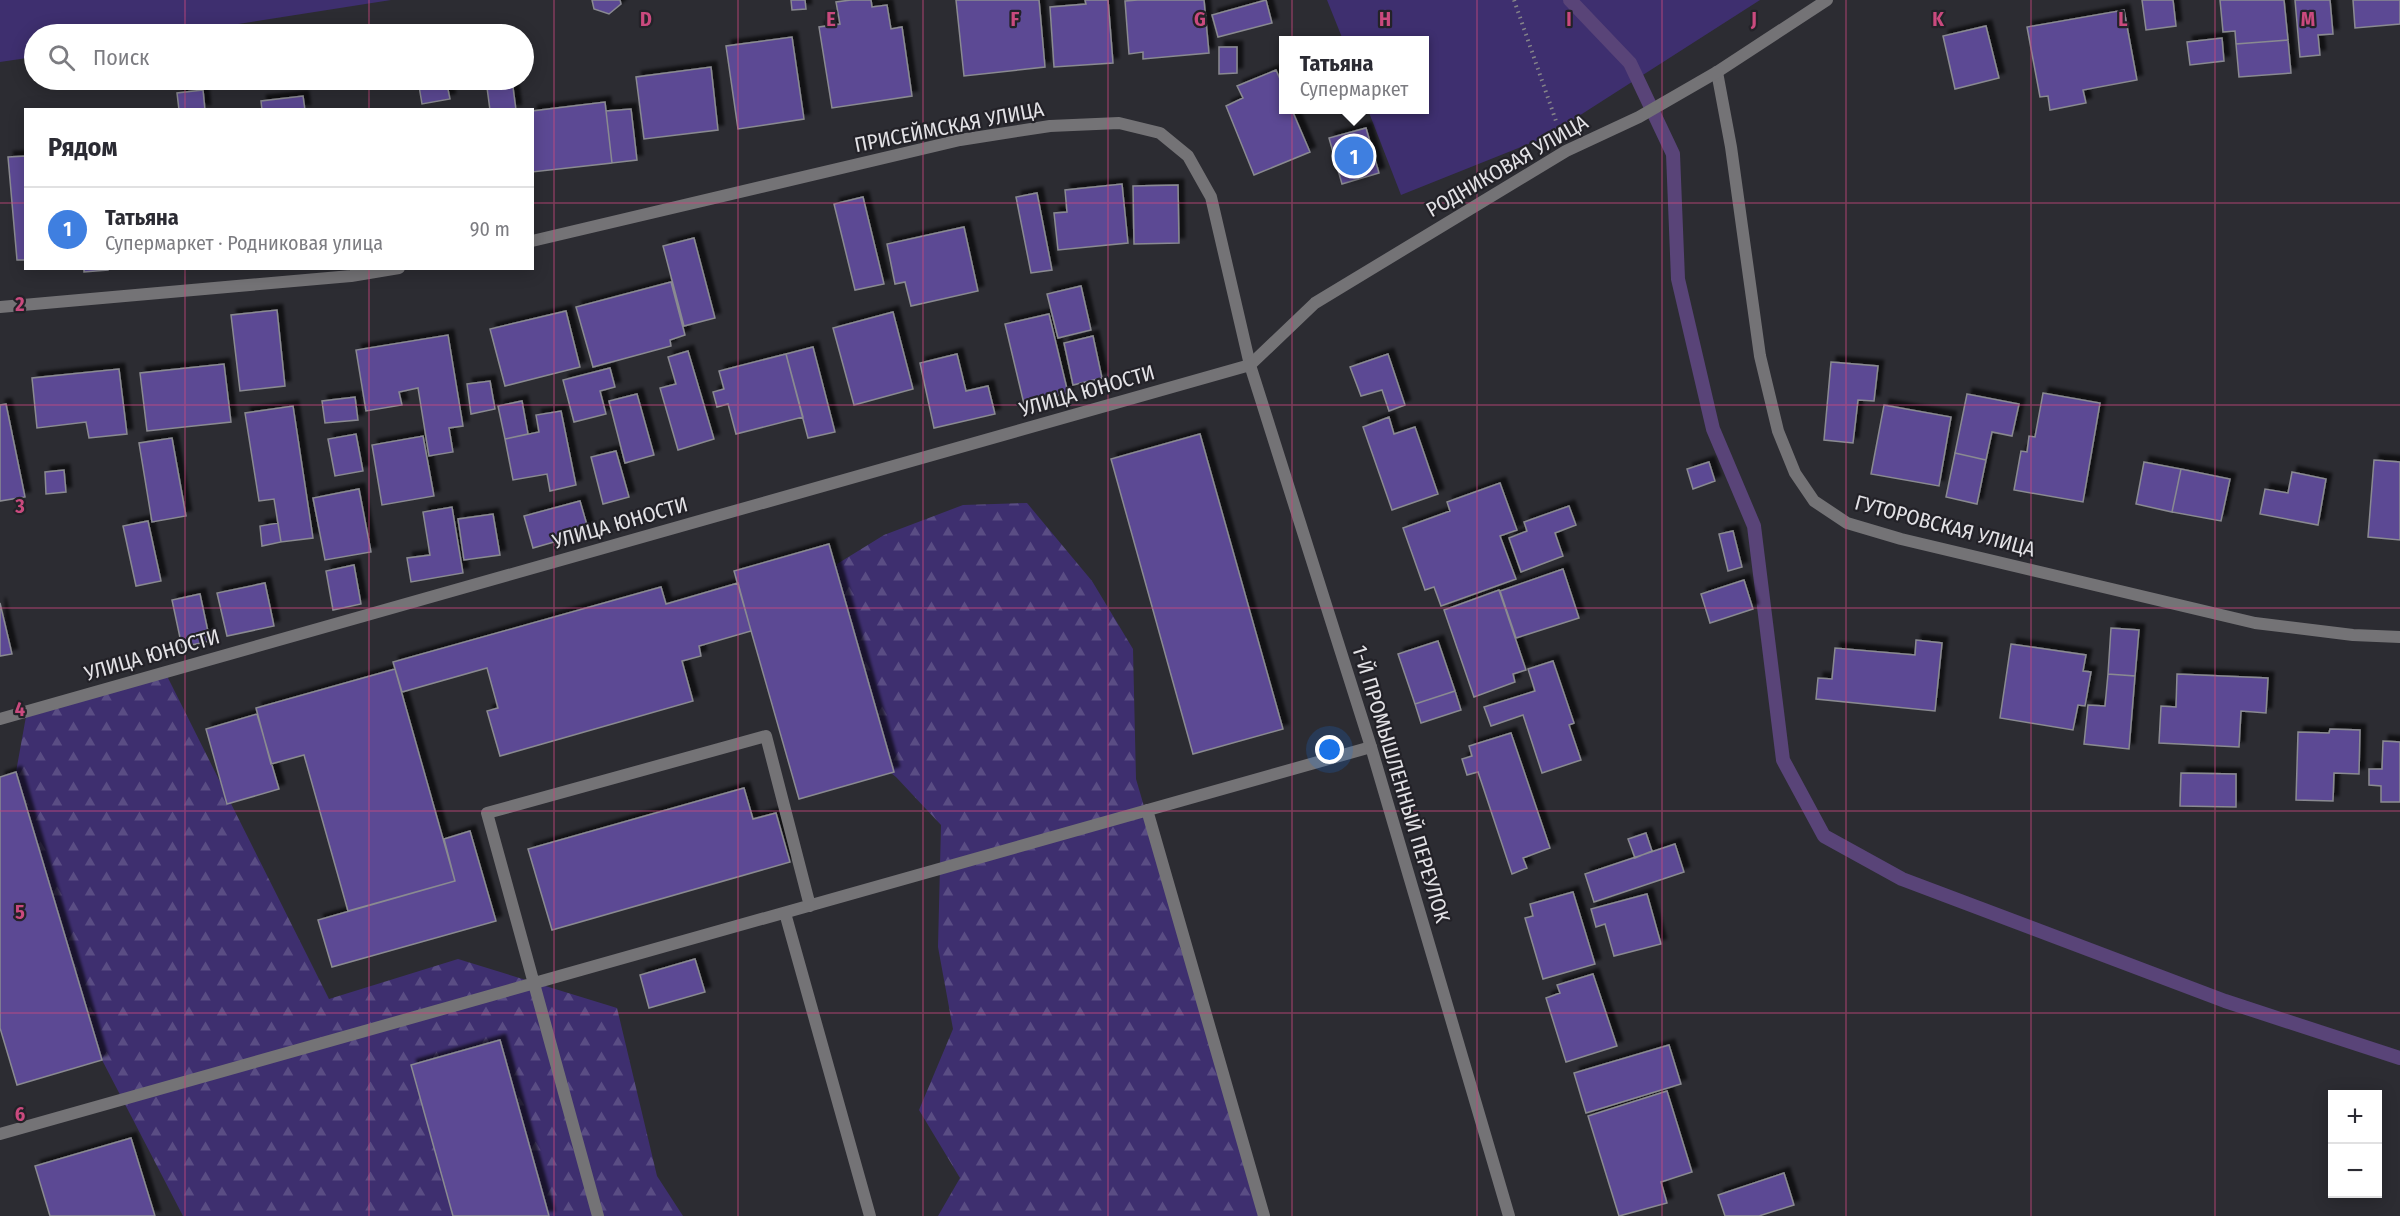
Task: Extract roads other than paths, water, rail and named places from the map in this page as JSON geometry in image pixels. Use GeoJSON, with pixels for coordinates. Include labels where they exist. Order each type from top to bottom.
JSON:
{"type":"FeatureCollection","features":[{"type":"Feature","properties":{"kind":"street","name":"РОДНИКОВАЯ УЛИЦА"},"geometry":{"type":"LineString","coordinates":[[1250,365],[1315,303],[1566,151],[1639,117],[1717,72],[1827,0]]}},
{"type":"Feature","properties":{"kind":"street","name":"ГУТОРОВСКАЯ УЛИЦА"},"geometry":{"type":"LineString","coordinates":[[1717,72],[1731,147],[1761,356],[1778,431],[1795,473],[1814,501],[1847,523],[1901,539],[2255,622],[2353,635],[2400,637]]}},
{"type":"Feature","properties":{"kind":"street","name":"ПРИСЕЙМСКАЯ УЛИЦА"},"geometry":{"type":"LineString","coordinates":[[534,241],[960,140],[1050,126],[1119,123],[1160,134],[1188,156],[1210,197],[1250,365]]}},
{"type":"Feature","properties":{"kind":"street"},"geometry":{"type":"LineString","coordinates":[[0,307],[351,276],[387,270]]}},
{"type":"Feature","properties":{"kind":"street","name":"УЛИЦА ЮНОСТИ"},"geometry":{"type":"LineString","coordinates":[[0,718],[1250,365]]}},
{"type":"Feature","properties":{"kind":"street","name":"1-Й ПРОМЫШЛЕННЫЙ ПЕРЕУЛОК"},"geometry":{"type":"LineString","coordinates":[[1250,365],[1371,747],[1509,1216]]}},
{"type":"Feature","properties":{"kind":"street"},"geometry":{"type":"LineString","coordinates":[[598,1216],[487,813],[766,736],[810,906]]}},
{"type":"Feature","properties":{"kind":"street"},"geometry":{"type":"LineString","coordinates":[[0,1134],[1371,747]]}},
{"type":"Feature","properties":{"kind":"street"},"geometry":{"type":"LineString","coordinates":[[1147,810],[1264,1216]]}},
{"type":"Feature","properties":{"kind":"street"},"geometry":{"type":"LineString","coordinates":[[785,913],[870,1216]]}},
{"type":"Feature","properties":{"kind":"waterway"},"geometry":{"type":"LineString","coordinates":[[1570,0],[1630,63],[1673,154],[1678,279],[1713,429],[1754,526],[1783,760],[1824,836],[1902,879],[2225,1001],[2400,1058]]}},
{"type":"Feature","properties":{"kind":"place","name":"Татьяна"},"geometry":{"type":"Point","coordinates":[1354,156]}}]}
